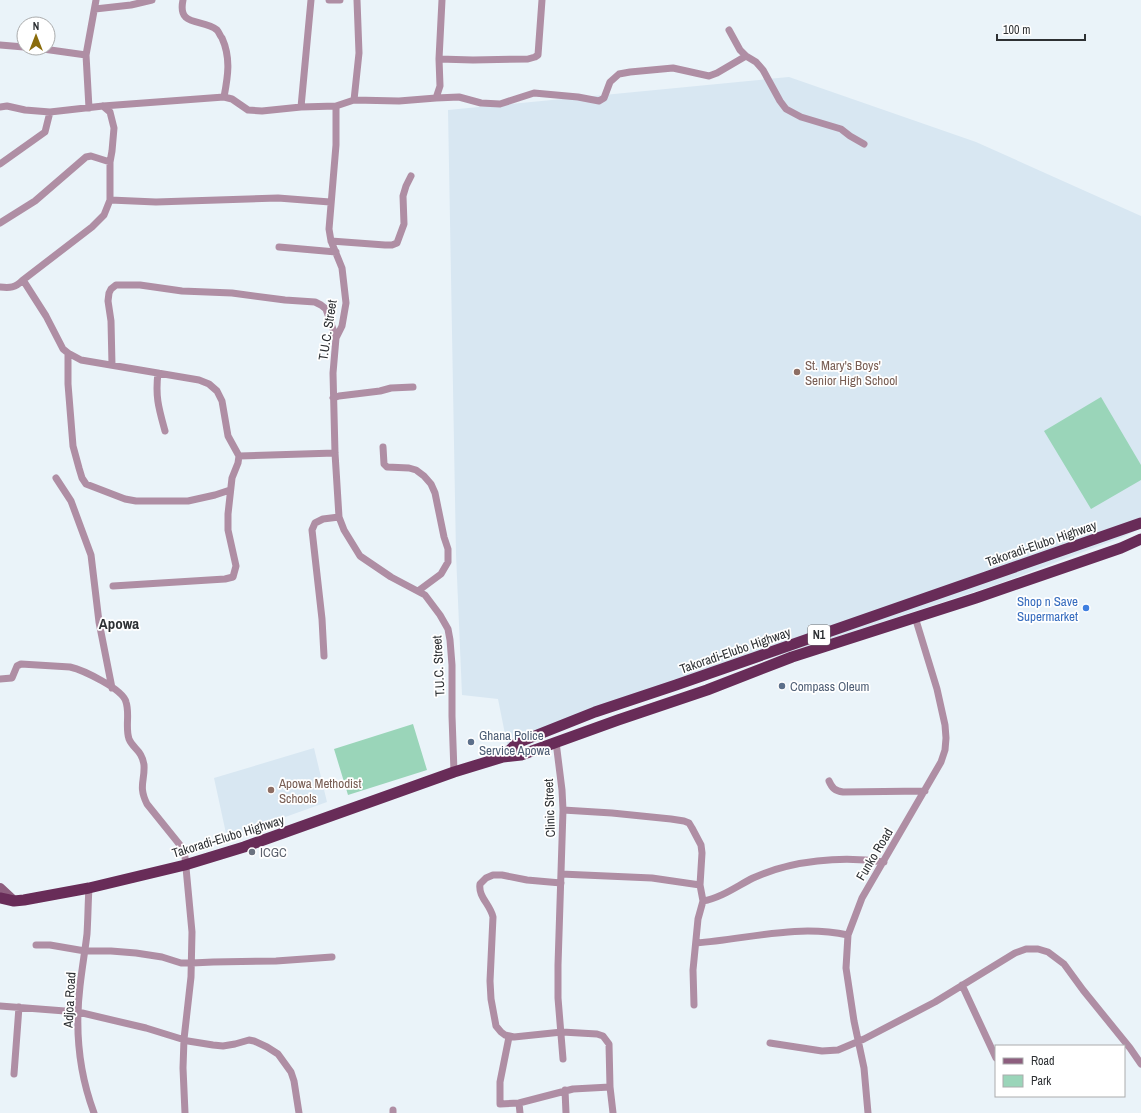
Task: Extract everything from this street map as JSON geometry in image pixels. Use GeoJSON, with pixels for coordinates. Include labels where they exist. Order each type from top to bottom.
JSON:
{"type":"FeatureCollection","features":[{"type":"Feature","properties":{"kind":"highway","name":"Takoradi-Elubo Highway"},"geometry":{"type":"LineString","coordinates":[[503,757],[517,743],[595,712],[676,686],[1141,523]]}},
{"type":"Feature","properties":{"kind":"highway","name":"Takoradi-Elubo Highway"},"geometry":{"type":"LineString","coordinates":[[0,898],[14,901],[24,900],[89,888],[185,865],[244,848],[454,772],[503,757],[522,755],[707,690],[792,657],[1114,551],[1141,539]]}},
{"type":"Feature","properties":{"kind":"main road"},"geometry":{"type":"LineString","coordinates":[[0,888],[14,901]]}},
{"type":"Feature","properties":{"kind":"street"},"geometry":{"type":"LineString","coordinates":[[89,108],[86,55],[96,0]]}},
{"type":"Feature","properties":{"kind":"street"},"geometry":{"type":"LineString","coordinates":[[95,8],[131,5],[152,0]]}},
{"type":"Feature","properties":{"kind":"street"},"geometry":{"type":"LineString","coordinates":[[183,0],[183,13],[187,19],[194,22],[204,23],[218,31],[224,44],[228,59],[228,70],[224,97]]}},
{"type":"Feature","properties":{"kind":"street"},"geometry":{"type":"LineString","coordinates":[[301,107],[312,0]]}},
{"type":"Feature","properties":{"kind":"street"},"geometry":{"type":"LineString","coordinates":[[329,0],[340,0]]}},
{"type":"Feature","properties":{"kind":"street"},"geometry":{"type":"LineString","coordinates":[[354,100],[359,53],[357,0]]}},
{"type":"Feature","properties":{"kind":"street"},"geometry":{"type":"LineString","coordinates":[[436,98],[440,86],[439,59],[442,0]]}},
{"type":"Feature","properties":{"kind":"street"},"geometry":{"type":"LineString","coordinates":[[439,59],[528,59],[535,57],[538,55],[542,0]]}},
{"type":"Feature","properties":{"kind":"street"},"geometry":{"type":"LineString","coordinates":[[729,30],[740,50],[756,62],[763,70],[786,109],[801,117],[842,129],[850,136],[864,144]]}},
{"type":"Feature","properties":{"kind":"street"},"geometry":{"type":"LineString","coordinates":[[0,45],[16,46]]}},
{"type":"Feature","properties":{"kind":"street"},"geometry":{"type":"LineString","coordinates":[[56,51],[86,55]]}},
{"type":"Feature","properties":{"kind":"street"},"geometry":{"type":"LineString","coordinates":[[0,107],[7,106],[25,110],[50,112],[103,106],[224,97],[232,99],[248,110],[262,111],[301,107],[336,106],[354,100],[399,101],[459,97],[481,103],[500,104],[534,93],[578,96],[599,101],[604,98],[610,82],[619,74],[672,68],[709,76],[746,56]]}},
{"type":"Feature","properties":{"kind":"street"},"geometry":{"type":"LineString","coordinates":[[0,287],[16,287],[92,227],[104,215],[110,200],[110,162],[114,128],[110,112],[103,106]]}},
{"type":"Feature","properties":{"kind":"street","name":"T.U.C. Street"},"geometry":{"type":"LineString","coordinates":[[336,106],[336,145],[330,202],[329,229],[331,241],[342,268],[346,303],[342,326],[336,338],[333,373],[335,453],[339,517],[344,530],[360,556],[418,591],[430,601],[448,629],[450,640],[454,772]]}},
{"type":"Feature","properties":{"kind":"street"},"geometry":{"type":"LineString","coordinates":[[0,164],[45,132],[50,112]]}},
{"type":"Feature","properties":{"kind":"street"},"geometry":{"type":"LineString","coordinates":[[0,223],[35,201],[86,157],[92,156],[110,162]]}},
{"type":"Feature","properties":{"kind":"street"},"geometry":{"type":"LineString","coordinates":[[331,241],[385,245],[397,243],[404,224],[403,196],[411,176]]}},
{"type":"Feature","properties":{"kind":"street"},"geometry":{"type":"LineString","coordinates":[[110,200],[156,202],[278,198],[330,202]]}},
{"type":"Feature","properties":{"kind":"street"},"geometry":{"type":"LineString","coordinates":[[279,246],[336,252]]}},
{"type":"Feature","properties":{"kind":"street"},"geometry":{"type":"LineString","coordinates":[[23,280],[49,321],[60,343],[68,353],[81,360],[199,380],[210,384],[217,391],[222,401],[228,436],[239,456],[230,490],[228,530],[236,566],[233,577],[225,579],[112,586]]}},
{"type":"Feature","properties":{"kind":"street"},"geometry":{"type":"LineString","coordinates":[[112,365],[112,328],[108,301],[111,289],[116,285],[140,285],[182,291],[232,293],[285,300],[315,302],[326,309],[336,338]]}},
{"type":"Feature","properties":{"kind":"street"},"geometry":{"type":"LineString","coordinates":[[68,353],[68,391],[73,446],[80,473],[86,484],[125,499],[136,501],[188,501],[230,490]]}},
{"type":"Feature","properties":{"kind":"street"},"geometry":{"type":"LineString","coordinates":[[158,373],[156,386],[157,399],[165,431]]}},
{"type":"Feature","properties":{"kind":"street"},"geometry":{"type":"LineString","coordinates":[[333,398],[391,388],[413,387]]}},
{"type":"Feature","properties":{"kind":"street"},"geometry":{"type":"LineString","coordinates":[[382,447],[384,464],[387,467],[409,468],[416,470],[432,484],[435,493],[448,549],[448,562],[441,574],[418,591]]}},
{"type":"Feature","properties":{"kind":"street"},"geometry":{"type":"LineString","coordinates":[[239,456],[335,453]]}},
{"type":"Feature","properties":{"kind":"street"},"geometry":{"type":"LineString","coordinates":[[56,478],[71,501],[91,555],[99,622],[112,688]]}},
{"type":"Feature","properties":{"kind":"street"},"geometry":{"type":"LineString","coordinates":[[324,656],[322,619],[312,530],[314,523],[323,519],[339,517]]}},
{"type":"Feature","properties":{"kind":"street","name":"Funko Road"},"geometry":{"type":"LineString","coordinates":[[868,1113],[864,1068],[846,968],[848,935],[862,898],[942,762],[945,750],[945,725],[937,690],[915,617]]}},
{"type":"Feature","properties":{"kind":"street"},"geometry":{"type":"LineString","coordinates":[[0,679],[12,678],[17,666],[21,664],[76,668],[99,679],[123,696],[126,701],[129,741],[142,756],[144,766],[142,789],[143,796],[147,804],[180,845],[185,857],[192,932],[192,963],[184,1039],[183,1068],[185,1113]]}},
{"type":"Feature","properties":{"kind":"street","name":"Clinic Street"},"geometry":{"type":"LineString","coordinates":[[556,742],[563,810],[558,964],[558,998],[562,1032],[563,1059]]}},
{"type":"Feature","properties":{"kind":"street"},"geometry":{"type":"LineString","coordinates":[[829,781],[836,791],[843,792],[886,790],[925,791]]}},
{"type":"Feature","properties":{"kind":"street"},"geometry":{"type":"LineString","coordinates":[[563,810],[656,817],[684,821],[689,824],[697,835],[702,852],[700,885],[703,901],[698,919],[693,975],[694,1005]]}},
{"type":"Feature","properties":{"kind":"street"},"geometry":{"type":"LineString","coordinates":[[703,901],[714,899],[767,873],[806,862],[838,860],[884,862]]}},
{"type":"Feature","properties":{"kind":"street"},"geometry":{"type":"LineString","coordinates":[[562,874],[652,878],[700,885]]}},
{"type":"Feature","properties":{"kind":"street"},"geometry":{"type":"LineString","coordinates":[[561,883],[493,875],[486,878],[480,884],[479,890],[491,909],[493,917],[490,981],[494,1019],[496,1026],[501,1032],[509,1037],[562,1032],[597,1034],[606,1039],[609,1044],[610,1087],[613,1113]]}},
{"type":"Feature","properties":{"kind":"street","name":"Adjoa Road"},"geometry":{"type":"LineString","coordinates":[[89,888],[85,951],[78,1012],[80,1054],[84,1079],[94,1113]]}},
{"type":"Feature","properties":{"kind":"street"},"geometry":{"type":"LineString","coordinates":[[696,943],[779,932],[821,932],[848,935]]}},
{"type":"Feature","properties":{"kind":"street"},"geometry":{"type":"LineString","coordinates":[[36,945],[50,945],[85,951],[136,953],[162,957],[181,963],[276,962],[332,957]]}},
{"type":"Feature","properties":{"kind":"street"},"geometry":{"type":"LineString","coordinates":[[770,1043],[822,1051],[838,1050],[864,1039],[935,1002],[1020,950],[1031,948],[1048,952],[1064,964],[1141,1064]]}},
{"type":"Feature","properties":{"kind":"street"},"geometry":{"type":"LineString","coordinates":[[962,985],[995,1056]]}},
{"type":"Feature","properties":{"kind":"street"},"geometry":{"type":"LineString","coordinates":[[0,1006],[78,1012],[146,1028],[192,1042],[223,1046],[249,1040],[267,1047],[278,1054],[291,1072],[294,1081],[299,1113]]}},
{"type":"Feature","properties":{"kind":"street"},"geometry":{"type":"LineString","coordinates":[[14,1074],[19,1007]]}},
{"type":"Feature","properties":{"kind":"street"},"geometry":{"type":"LineString","coordinates":[[509,1037],[500,1082],[500,1104],[503,1105],[519,1102],[565,1090],[585,1087],[610,1087]]}},
{"type":"Feature","properties":{"kind":"street"},"geometry":{"type":"LineString","coordinates":[[565,1090],[566,1113]]}},
{"type":"Feature","properties":{"kind":"street"},"geometry":{"type":"LineString","coordinates":[[519,1102],[520,1113]]}},
{"type":"Feature","properties":{"kind":"shaded area","name":"St. Mary's Boys' Senior High School"},"geometry":{"type":"Polygon","coordinates":[[[789,77],[976,142],[1141,216],[1141,528],[1123,537],[998,584],[507,744],[498,699],[462,695],[456,554],[448,110],[789,77]]]}},
{"type":"Feature","properties":{"kind":"shaded area","name":"Apowa Methodist Schools"},"geometry":{"type":"Polygon","coordinates":[[[314,748],[327,802],[227,838],[214,778],[314,748]]]}},
{"type":"Feature","properties":{"kind":"green space"},"geometry":{"type":"Polygon","coordinates":[[[1101,397],[1141,465],[1141,480],[1091,509],[1044,431],[1101,397]]]}},
{"type":"Feature","properties":{"kind":"green space"},"geometry":{"type":"Polygon","coordinates":[[[413,724],[427,770],[348,795],[334,749],[413,724]]]}},
{"type":"Feature","properties":{"kind":"place","name":"St. Mary's Boys' Senior High School"},"geometry":{"type":"Point","coordinates":[797,372]}},
{"type":"Feature","properties":{"kind":"place","name":"Shop n Save Supermarket"},"geometry":{"type":"Point","coordinates":[1086,608]}},
{"type":"Feature","properties":{"kind":"place","name":"Compass Oleum"},"geometry":{"type":"Point","coordinates":[782,686]}},
{"type":"Feature","properties":{"kind":"place","name":"Ghana Police Service Apowa"},"geometry":{"type":"Point","coordinates":[471,742]}},
{"type":"Feature","properties":{"kind":"place","name":"Apowa Methodist Schools"},"geometry":{"type":"Point","coordinates":[271,790]}},
{"type":"Feature","properties":{"kind":"place","name":"ICGC"},"geometry":{"type":"Point","coordinates":[252,852]}},
{"type":"Feature","properties":{"kind":"district","name":"Apowa"},"geometry":{"type":"Point","coordinates":[119,624]}}]}
